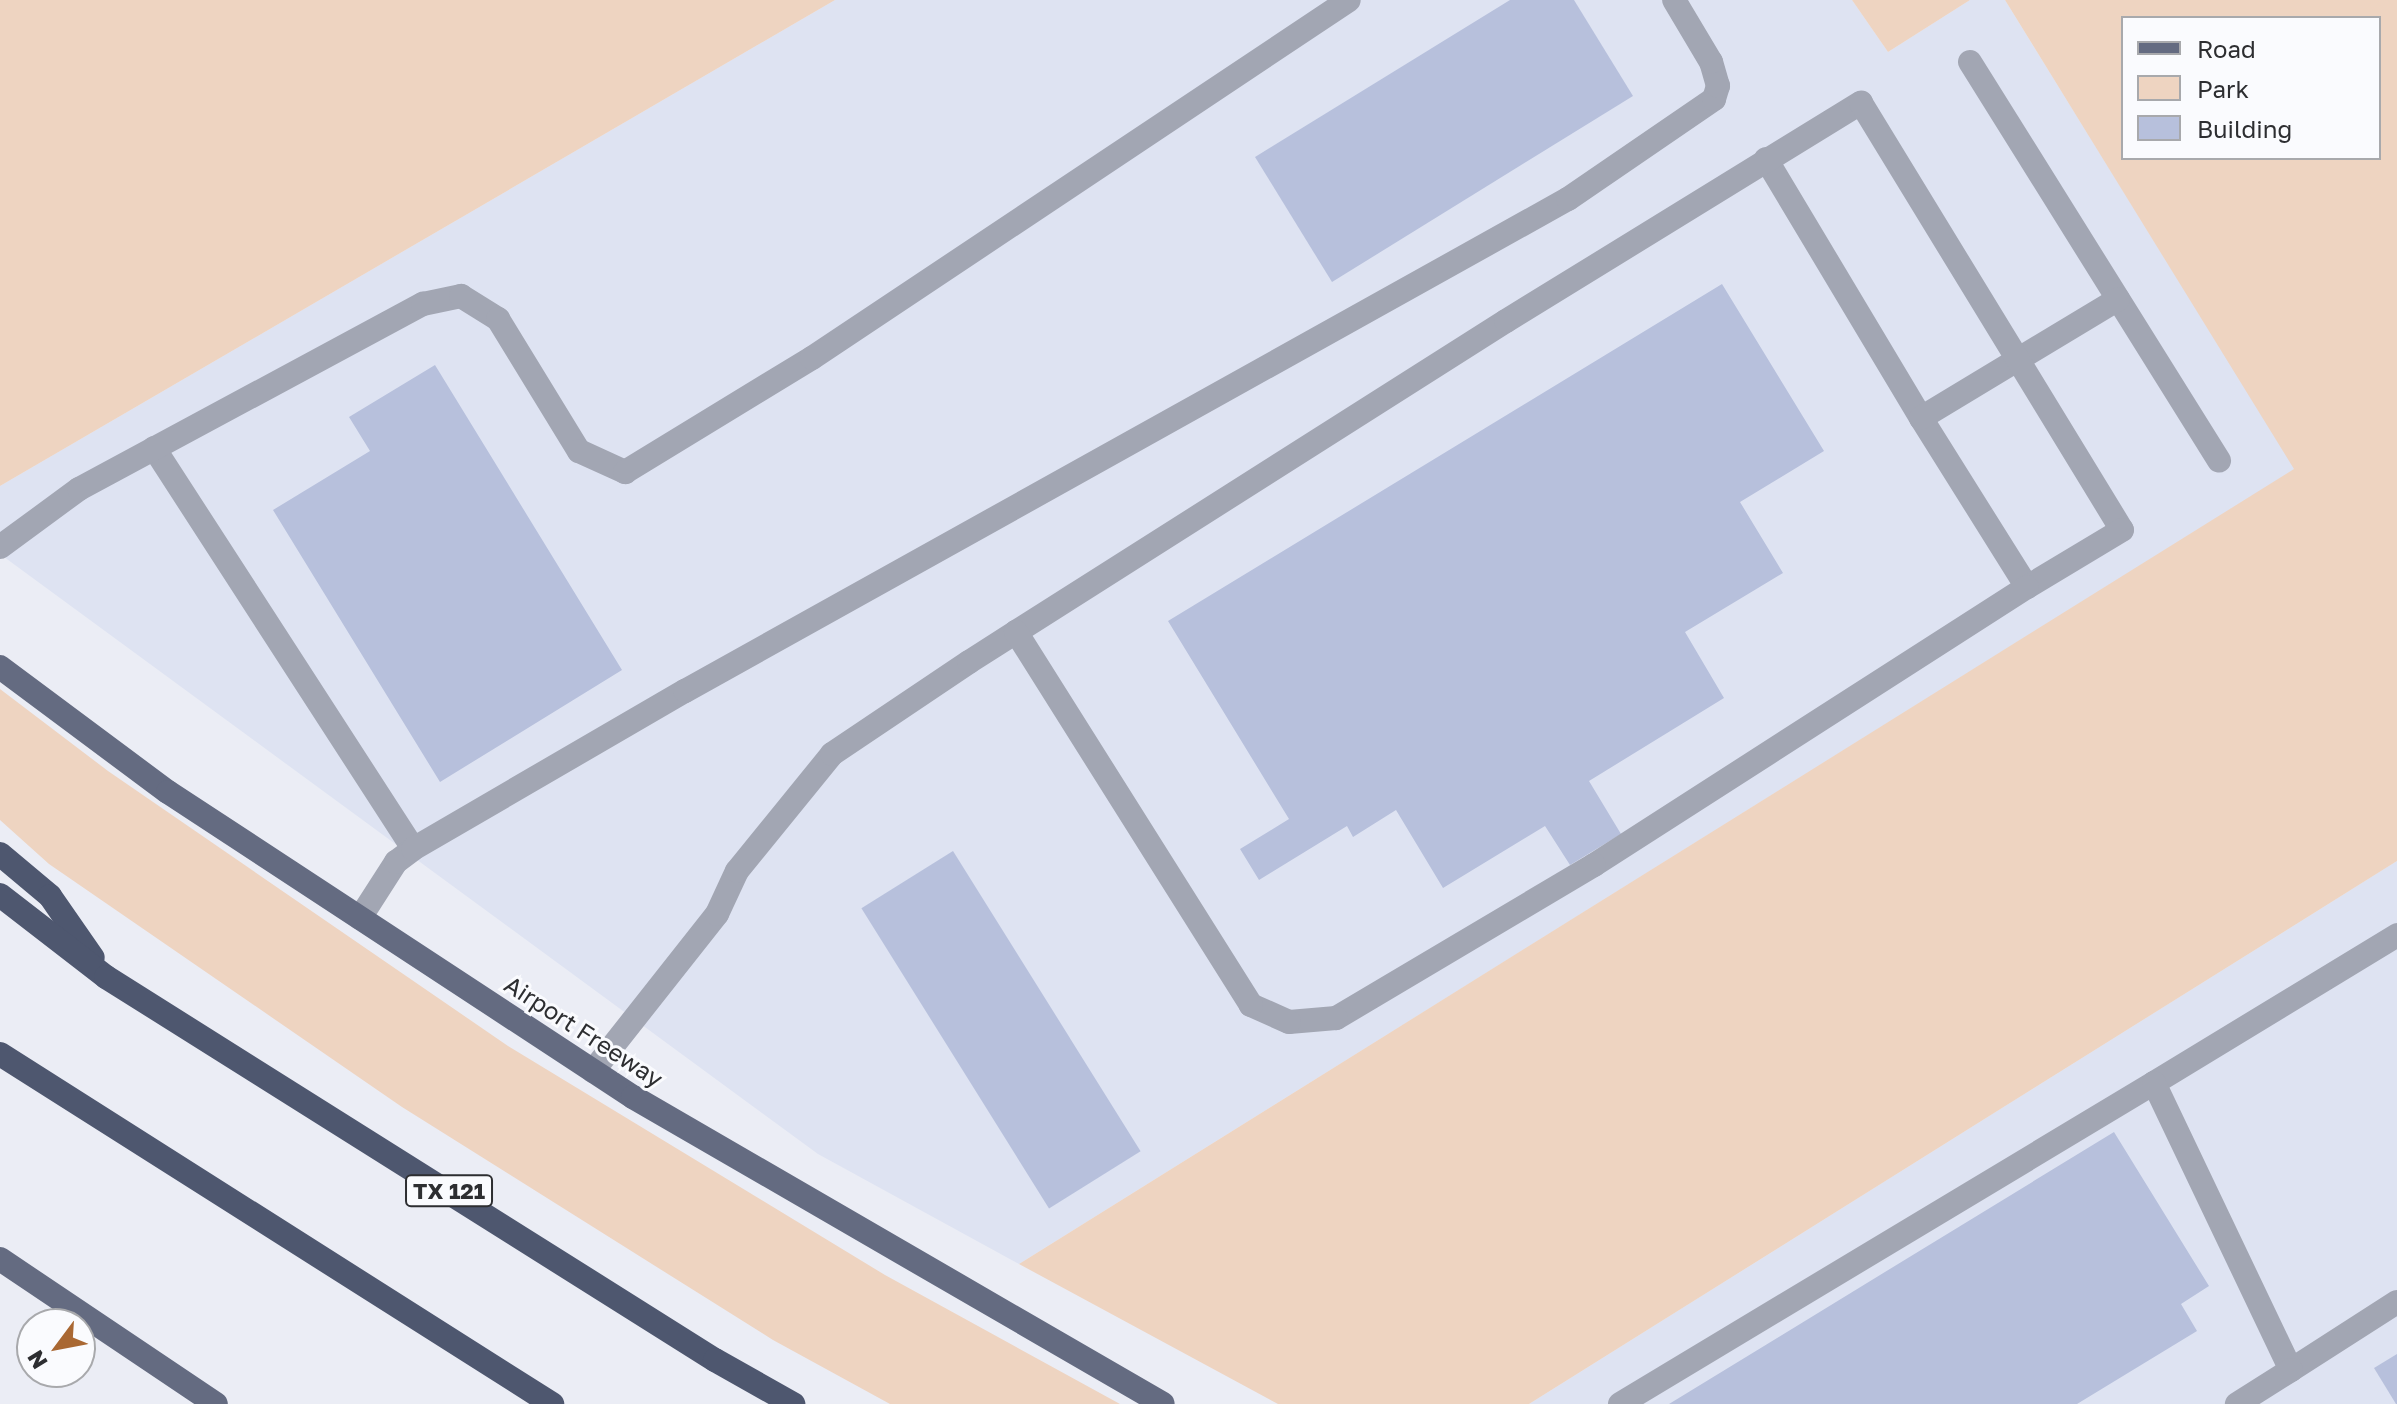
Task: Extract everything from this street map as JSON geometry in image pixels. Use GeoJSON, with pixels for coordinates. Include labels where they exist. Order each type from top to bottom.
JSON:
{"type":"FeatureCollection","features":[{"type":"Feature","properties":{"kind":"highway"},"geometry":{"type":"LineString","coordinates":[[0,854],[50,896],[106,977]]}},
{"type":"Feature","properties":{"kind":"highway","name":"TX 121"},"geometry":{"type":"LineString","coordinates":[[0,895],[106,977],[715,1360],[793,1404]]}},
{"type":"Feature","properties":{"kind":"highway"},"geometry":{"type":"LineString","coordinates":[[0,1054],[552,1404]]}},
{"type":"Feature","properties":{"kind":"main road","name":"Airport Freeway"},"geometry":{"type":"LineString","coordinates":[[0,667],[168,792],[593,1071],[1046,1339],[1163,1404]]}},
{"type":"Feature","properties":{"kind":"main road"},"geometry":{"type":"LineString","coordinates":[[0,1259],[216,1404]]}},
{"type":"Feature","properties":{"kind":"lane"},"geometry":{"type":"LineString","coordinates":[[0,547],[79,489],[154,448],[423,304],[461,296],[498,319],[579,451],[625,472],[812,358],[1349,0]]}},
{"type":"Feature","properties":{"kind":"lane"},"geometry":{"type":"LineString","coordinates":[[360,918],[396,862],[413,849],[685,691],[1568,199],[1714,99],[1718,86],[1711,62],[1674,0]]}},
{"type":"Feature","properties":{"kind":"lane"},"geometry":{"type":"LineString","coordinates":[[1970,62],[2219,461]]}},
{"type":"Feature","properties":{"kind":"lane"},"geometry":{"type":"LineString","coordinates":[[593,1071],[717,914],[737,871],[832,754],[1016,632],[1766,159],[1861,103],[2122,530],[2027,587],[1594,865],[1336,1018],[1289,1022],[1251,1005],[1016,632]]}},
{"type":"Feature","properties":{"kind":"lane"},"geometry":{"type":"LineString","coordinates":[[1766,159],[1921,418],[2027,587]]}},
{"type":"Feature","properties":{"kind":"lane"},"geometry":{"type":"LineString","coordinates":[[1921,418],[2118,299]]}},
{"type":"Feature","properties":{"kind":"lane"},"geometry":{"type":"LineString","coordinates":[[154,448],[413,849]]}},
{"type":"Feature","properties":{"kind":"lane"},"geometry":{"type":"LineString","coordinates":[[1620,1404],[2397,935]]}},
{"type":"Feature","properties":{"kind":"lane"},"geometry":{"type":"LineString","coordinates":[[2154,1083],[2291,1370]]}},
{"type":"Feature","properties":{"kind":"lane"},"geometry":{"type":"LineString","coordinates":[[2237,1404],[2397,1302]]}},
{"type":"Feature","properties":{"kind":"shaded area"},"geometry":{"type":"Polygon","coordinates":[[[835,0],[1852,0],[1888,52],[1970,0],[2005,0],[2295,469],[1019,1264],[818,1154],[0,554],[0,486],[835,0]]]}},
{"type":"Feature","properties":{"kind":"shaded area"},"geometry":{"type":"Polygon","coordinates":[[[2397,861],[2397,1404],[1529,1404],[2397,861]]]}},
{"type":"Feature","properties":{"kind":"green space"},"geometry":{"type":"Polygon","coordinates":[[[0,0],[835,0],[0,486],[0,0]]]}},
{"type":"Feature","properties":{"kind":"green space"},"geometry":{"type":"Polygon","coordinates":[[[1852,0],[1970,0],[1888,52],[1852,0]]]}},
{"type":"Feature","properties":{"kind":"green space"},"geometry":{"type":"Polygon","coordinates":[[[2005,0],[2397,0],[2397,861],[1529,1404],[1278,1404],[1019,1264],[2294,469],[2005,0]]]}},
{"type":"Feature","properties":{"kind":"green space"},"geometry":{"type":"Polygon","coordinates":[[[0,689],[108,771],[508,1046],[885,1275],[1120,1404],[890,1404],[773,1340],[402,1107],[49,864],[0,820],[0,689]]]}},
{"type":"Feature","properties":{"kind":"building"},"geometry":{"type":"Polygon","coordinates":[[[1510,0],[1574,0],[1633,96],[1332,282],[1255,157],[1510,0]]]}},
{"type":"Feature","properties":{"kind":"building"},"geometry":{"type":"Polygon","coordinates":[[[1722,284],[1824,451],[1740,502],[1783,573],[1685,632],[1724,698],[1589,781],[1621,834],[1570,865],[1545,826],[1443,888],[1396,810],[1353,837],[1347,826],[1259,880],[1240,849],[1289,819],[1168,621],[1722,284]]]}},
{"type":"Feature","properties":{"kind":"building"},"geometry":{"type":"Polygon","coordinates":[[[435,365],[622,670],[440,782],[273,510],[370,451],[349,417],[435,365]]]}},
{"type":"Feature","properties":{"kind":"building"},"geometry":{"type":"Polygon","coordinates":[[[953,851],[1141,1151],[1049,1208],[861,908],[953,851]]]}},
{"type":"Feature","properties":{"kind":"building"},"geometry":{"type":"Polygon","coordinates":[[[2114,1132],[2209,1286],[2181,1304],[2197,1331],[2077,1404],[1669,1404],[2114,1132]]]}},
{"type":"Feature","properties":{"kind":"building"},"geometry":{"type":"Polygon","coordinates":[[[2397,1354],[2397,1404],[2396,1404],[2374,1368],[2397,1354]]]}}]}
